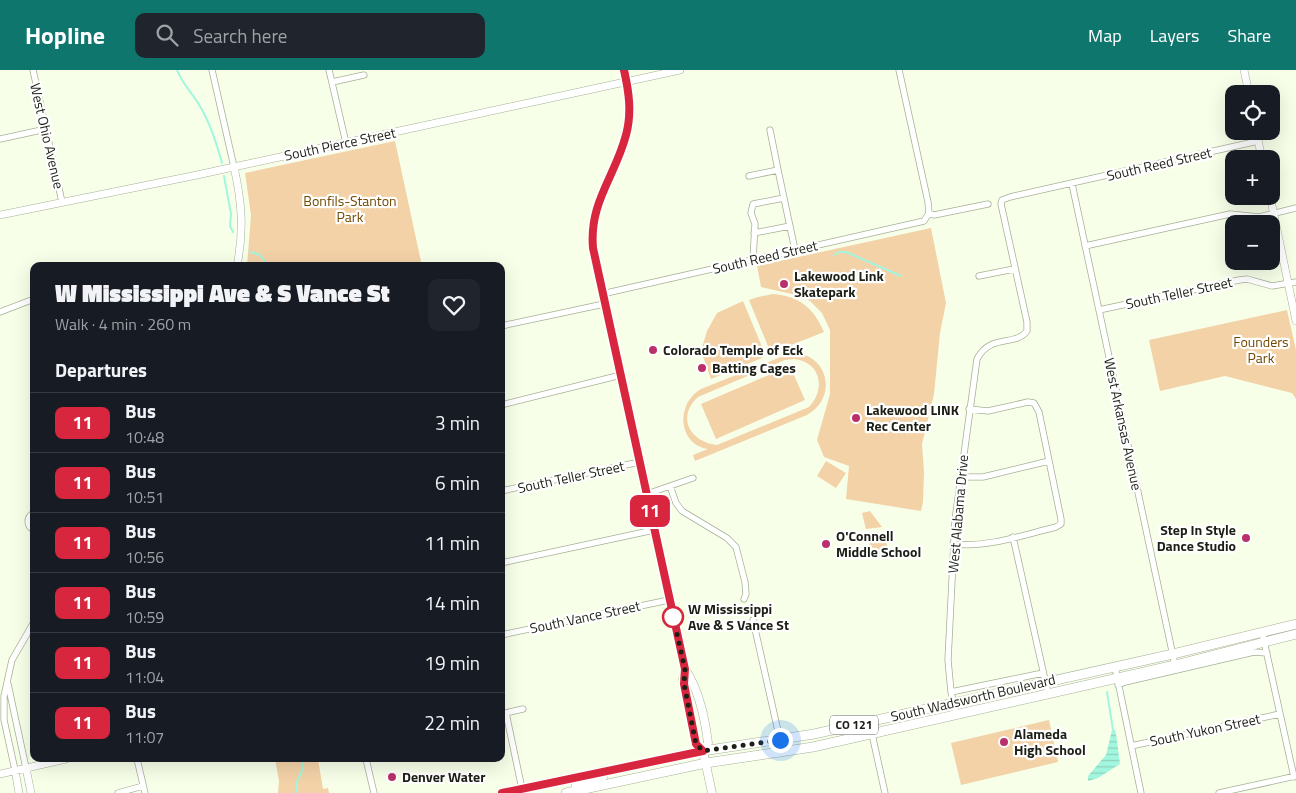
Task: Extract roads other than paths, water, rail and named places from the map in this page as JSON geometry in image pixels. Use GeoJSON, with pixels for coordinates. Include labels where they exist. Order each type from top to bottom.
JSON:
{"type":"FeatureCollection","features":[{"type":"Feature","properties":{"kind":"main road"},"geometry":{"type":"LineString","coordinates":[[624,70],[630,109],[626,135],[596,209],[592,230],[595,257],[685,669],[694,686],[703,714],[708,743],[703,751]]}},
{"type":"Feature","properties":{"kind":"main road","name":"South Wadsworth Boulevard"},"geometry":{"type":"LineString","coordinates":[[502,793],[703,751],[780,740],[953,703],[1044,677],[1114,667],[1296,624]]}},
{"type":"Feature","properties":{"kind":"main road","name":"South Wadsworth Boulevard"},"geometry":{"type":"LineString","coordinates":[[566,793],[706,763],[788,752],[1048,693],[1118,681],[1176,664],[1296,634]]}},
{"type":"Feature","properties":{"kind":"main road"},"geometry":{"type":"LineString","coordinates":[[685,669],[684,684],[696,744],[703,751],[712,793]]}},
{"type":"Feature","properties":{"kind":"main road"},"geometry":{"type":"LineString","coordinates":[[872,734],[871,730],[873,727],[896,720],[906,713]]}},
{"type":"Feature","properties":{"kind":"main road"},"geometry":{"type":"LineString","coordinates":[[560,793],[600,778],[604,771]]}},
{"type":"Feature","properties":{"kind":"street","name":"West Ohio Avenue"},"geometry":{"type":"LineString","coordinates":[[32,70],[62,202]]}},
{"type":"Feature","properties":{"kind":"street"},"geometry":{"type":"LineString","coordinates":[[212,70],[241,201],[242,238],[237,262]]}},
{"type":"Feature","properties":{"kind":"street"},"geometry":{"type":"LineString","coordinates":[[329,70],[346,143]]}},
{"type":"Feature","properties":{"kind":"street","name":"South Pierce Street"},"geometry":{"type":"LineString","coordinates":[[0,216],[680,70]]}},
{"type":"Feature","properties":{"kind":"street"},"geometry":{"type":"LineString","coordinates":[[899,70],[928,215]]}},
{"type":"Feature","properties":{"kind":"street"},"geometry":{"type":"LineString","coordinates":[[1244,70],[1247,85]]}},
{"type":"Feature","properties":{"kind":"street"},"geometry":{"type":"LineString","coordinates":[[332,82],[364,75]]}},
{"type":"Feature","properties":{"kind":"street"},"geometry":{"type":"LineString","coordinates":[[0,138],[46,129]]}},
{"type":"Feature","properties":{"kind":"street"},"geometry":{"type":"LineString","coordinates":[[770,130],[795,250]]}},
{"type":"Feature","properties":{"kind":"street"},"geometry":{"type":"LineString","coordinates":[[1258,141],[1260,150]]}},
{"type":"Feature","properties":{"kind":"street","name":"South Reed Street"},"geometry":{"type":"LineString","coordinates":[[1002,200],[1258,141]]}},
{"type":"Feature","properties":{"kind":"street"},"geometry":{"type":"LineString","coordinates":[[749,176],[778,170]]}},
{"type":"Feature","properties":{"kind":"street","name":"West Arkansas Avenue"},"geometry":{"type":"LineString","coordinates":[[1072,184],[1176,664]]}},
{"type":"Feature","properties":{"kind":"street"},"geometry":{"type":"LineString","coordinates":[[753,260],[754,224],[751,213],[753,204],[784,198]]}},
{"type":"Feature","properties":{"kind":"street","name":"West Alabama Drive"},"geometry":{"type":"LineString","coordinates":[[956,714],[951,692],[948,660],[953,544],[960,477],[977,359],[981,352],[989,345],[1021,336],[1027,332],[1027,322],[1000,204],[1002,200]]}},
{"type":"Feature","properties":{"kind":"street","name":"South Reed Street"},"geometry":{"type":"LineString","coordinates":[[602,294],[919,223],[928,215],[988,204]]}},
{"type":"Feature","properties":{"kind":"street"},"geometry":{"type":"LineString","coordinates":[[1272,205],[1296,321]]}},
{"type":"Feature","properties":{"kind":"street"},"geometry":{"type":"LineString","coordinates":[[1085,246],[1230,214],[1259,217],[1296,208]]}},
{"type":"Feature","properties":{"kind":"street"},"geometry":{"type":"LineString","coordinates":[[754,233],[790,226]]}},
{"type":"Feature","properties":{"kind":"street"},"geometry":{"type":"LineString","coordinates":[[979,276],[1014,269]]}},
{"type":"Feature","properties":{"kind":"street","name":"South Teller Street"},"geometry":{"type":"LineString","coordinates":[[1099,310],[1233,280],[1247,280],[1268,286],[1296,282]]}},
{"type":"Feature","properties":{"kind":"street"},"geometry":{"type":"LineString","coordinates":[[0,312],[30,301]]}},
{"type":"Feature","properties":{"kind":"street"},"geometry":{"type":"LineString","coordinates":[[505,325],[604,304]]}},
{"type":"Feature","properties":{"kind":"street"},"geometry":{"type":"LineString","coordinates":[[505,404],[620,375]]}},
{"type":"Feature","properties":{"kind":"street"},"geometry":{"type":"LineString","coordinates":[[953,544],[966,546],[980,544],[1056,527],[1061,524],[1039,412],[1034,403],[1028,402],[988,411],[969,409]]}},
{"type":"Feature","properties":{"kind":"street"},"geometry":{"type":"LineString","coordinates":[[960,477],[983,477],[1049,461]]}},
{"type":"Feature","properties":{"kind":"street","name":"South Teller Street"},"geometry":{"type":"LineString","coordinates":[[505,490],[640,462]]}},
{"type":"Feature","properties":{"kind":"street"},"geometry":{"type":"LineString","coordinates":[[647,494],[693,478]]}},
{"type":"Feature","properties":{"kind":"street"},"geometry":{"type":"LineString","coordinates":[[670,486],[676,503],[682,511],[727,538],[736,547],[745,582],[746,594],[744,599]]}},
{"type":"Feature","properties":{"kind":"street"},"geometry":{"type":"LineString","coordinates":[[30,515],[28,521],[30,528]]}},
{"type":"Feature","properties":{"kind":"street"},"geometry":{"type":"LineString","coordinates":[[505,562],[654,530]]}},
{"type":"Feature","properties":{"kind":"street"},"geometry":{"type":"LineString","coordinates":[[1013,537],[1048,693]]}},
{"type":"Feature","properties":{"kind":"street","name":"South Vance Street"},"geometry":{"type":"LineString","coordinates":[[505,634],[669,600]]}},
{"type":"Feature","properties":{"kind":"street"},"geometry":{"type":"LineString","coordinates":[[754,620],[780,740]]}},
{"type":"Feature","properties":{"kind":"street"},"geometry":{"type":"LineString","coordinates":[[19,793],[4,716],[4,702],[12,660],[30,629]]}},
{"type":"Feature","properties":{"kind":"street"},"geometry":{"type":"LineString","coordinates":[[1219,793],[1295,777],[1262,632]]}},
{"type":"Feature","properties":{"kind":"street","name":"South Wadsworth Boulevard"},"geometry":{"type":"LineString","coordinates":[[1118,681],[1125,682],[1254,652],[1267,653]]}},
{"type":"Feature","properties":{"kind":"street"},"geometry":{"type":"LineString","coordinates":[[1114,667],[1141,793]]}},
{"type":"Feature","properties":{"kind":"street","name":"South Wadsworth Boulevard"},"geometry":{"type":"LineString","coordinates":[[951,692],[1044,677]]}},
{"type":"Feature","properties":{"kind":"street"},"geometry":{"type":"LineString","coordinates":[[8,682],[31,793]]}},
{"type":"Feature","properties":{"kind":"street"},"geometry":{"type":"LineString","coordinates":[[505,713],[523,709]]}},
{"type":"Feature","properties":{"kind":"street","name":"South Yukon Street"},"geometry":{"type":"LineString","coordinates":[[1131,746],[1280,714]]}},
{"type":"Feature","properties":{"kind":"street"},"geometry":{"type":"LineString","coordinates":[[505,721],[522,789]]}},
{"type":"Feature","properties":{"kind":"street"},"geometry":{"type":"LineString","coordinates":[[872,734],[885,793]]}},
{"type":"Feature","properties":{"kind":"street"},"geometry":{"type":"LineString","coordinates":[[0,774],[53,762]]}},
{"type":"Feature","properties":{"kind":"street"},"geometry":{"type":"LineString","coordinates":[[118,793],[144,790],[138,762]]}},
{"type":"Feature","properties":{"kind":"street"},"geometry":{"type":"LineString","coordinates":[[367,762],[374,793]]}},
{"type":"Feature","properties":{"kind":"water"},"geometry":{"type":"Polygon","coordinates":[[[1112,730],[1115,730],[1116,734],[1120,764],[1098,778],[1088,781],[1088,776],[1106,755],[1112,730]]]}},
{"type":"Feature","properties":{"kind":"waterway"},"geometry":{"type":"LineString","coordinates":[[177,70],[206,117],[222,163]]}},
{"type":"Feature","properties":{"kind":"waterway"},"geometry":{"type":"LineString","coordinates":[[224,176],[231,214],[230,226],[233,232]]}},
{"type":"Feature","properties":{"kind":"waterway"},"geometry":{"type":"LineString","coordinates":[[251,252],[260,255],[264,262]]}},
{"type":"Feature","properties":{"kind":"waterway"},"geometry":{"type":"LineString","coordinates":[[834,255],[839,252],[846,252],[901,276]]}},
{"type":"Feature","properties":{"kind":"waterway"},"geometry":{"type":"LineString","coordinates":[[1107,692],[1113,730]]}},
{"type":"Feature","properties":{"kind":"waterway"},"geometry":{"type":"LineString","coordinates":[[297,793],[297,782],[303,768],[303,762]]}},
{"type":"Feature","properties":{"kind":"place","name":"Lakewood Link Skatepark"},"geometry":{"type":"Point","coordinates":[784,284]}},
{"type":"Feature","properties":{"kind":"place","name":"Colorado Temple of Eck"},"geometry":{"type":"Point","coordinates":[653,350]}},
{"type":"Feature","properties":{"kind":"place","name":"Batting Cages"},"geometry":{"type":"Point","coordinates":[702,368]}},
{"type":"Feature","properties":{"kind":"place","name":"Lakewood LINK Rec Center"},"geometry":{"type":"Point","coordinates":[856,418]}},
{"type":"Feature","properties":{"kind":"place","name":"Step In Style Dance Studio"},"geometry":{"type":"Point","coordinates":[1246,538]}},
{"type":"Feature","properties":{"kind":"place","name":"O'Connell Middle School"},"geometry":{"type":"Point","coordinates":[826,544]}},
{"type":"Feature","properties":{"kind":"place","name":"W Mississippi Ave & S Vance St"},"geometry":{"type":"Point","coordinates":[673,617]}},
{"type":"Feature","properties":{"kind":"place","name":"Alameda High School"},"geometry":{"type":"Point","coordinates":[1004,742]}},
{"type":"Feature","properties":{"kind":"place","name":"Denver Water"},"geometry":{"type":"Point","coordinates":[392,777]}},
{"type":"Feature","properties":{"kind":"park label","name":"Bonfils-Stanton Park"},"geometry":{"type":"Point","coordinates":[350,210]}},
{"type":"Feature","properties":{"kind":"park label","name":"Founders Park"},"geometry":{"type":"Point","coordinates":[1261,350]}}]}
